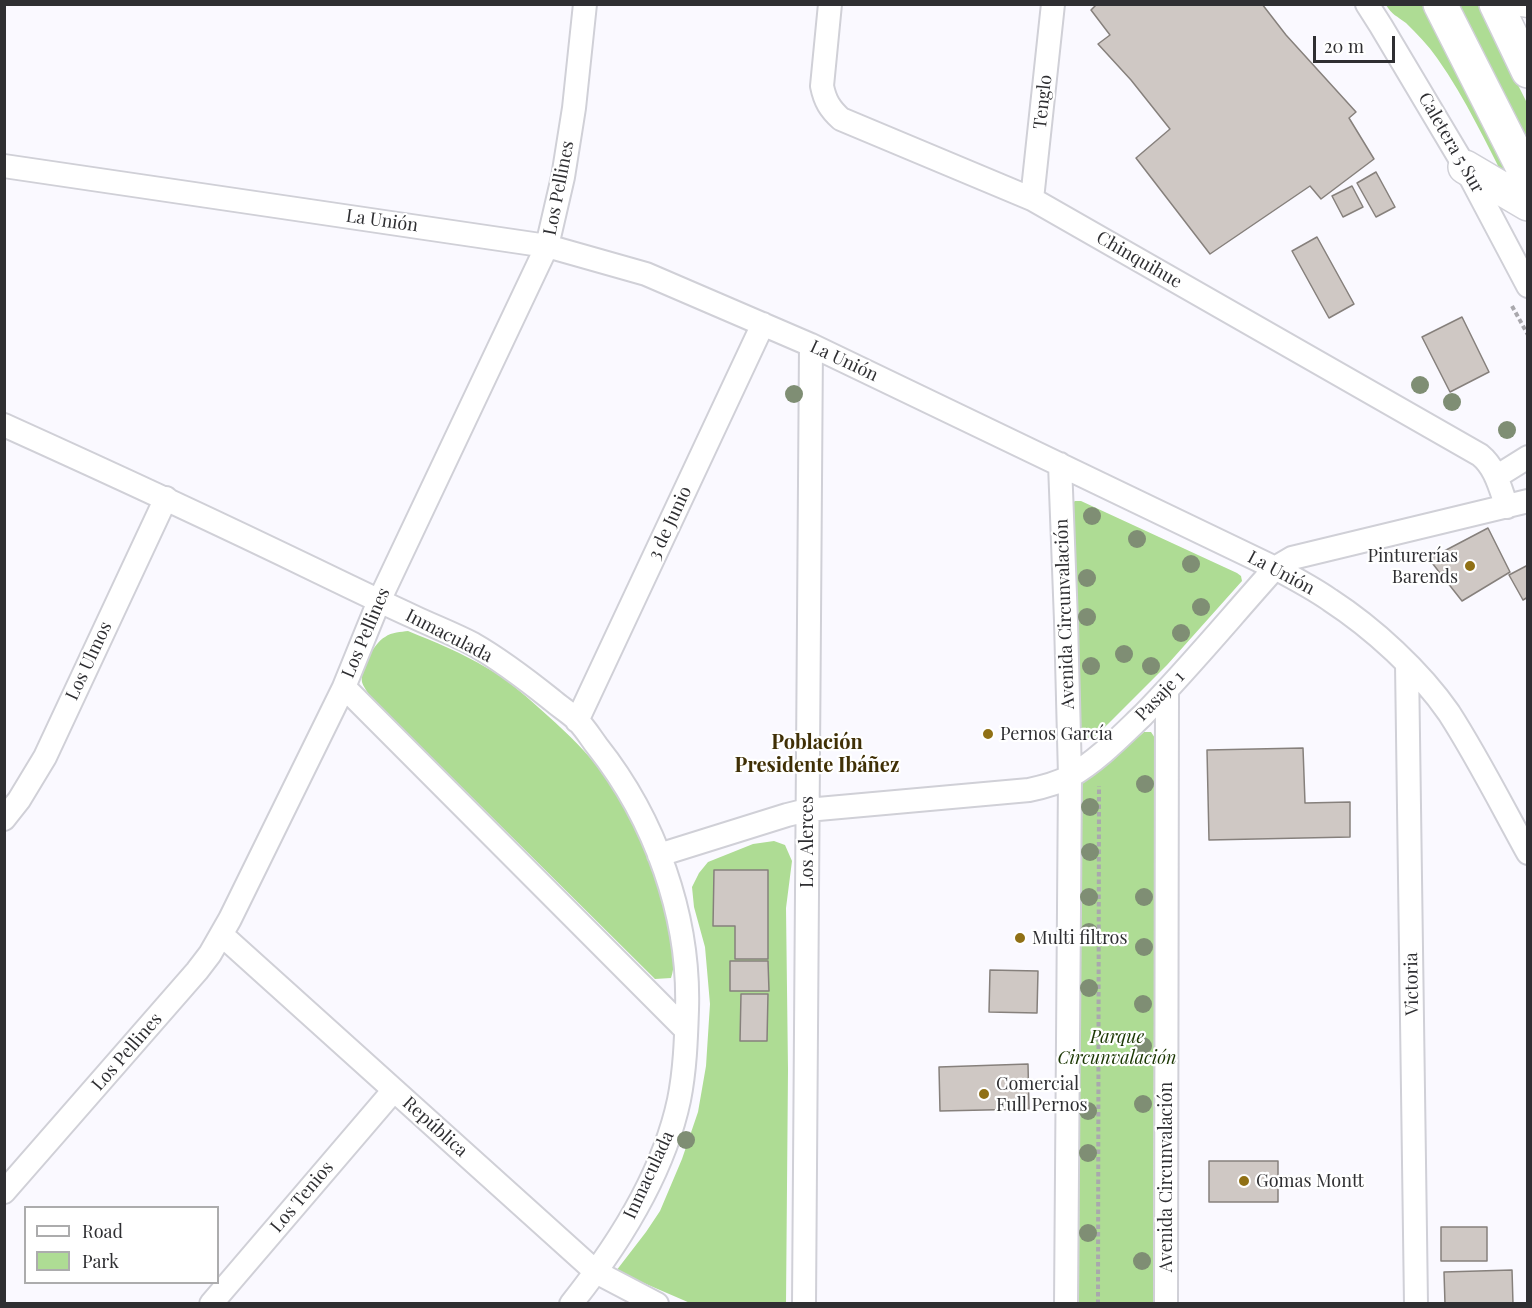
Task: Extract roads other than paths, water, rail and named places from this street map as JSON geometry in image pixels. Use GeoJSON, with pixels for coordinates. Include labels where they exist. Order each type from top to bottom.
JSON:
{"type":"FeatureCollection","features":[{"type":"Feature","properties":{"kind":"highway"},"geometry":{"type":"LineString","coordinates":[[1440,4],[1527,178]]}},
{"type":"Feature","properties":{"kind":"highway"},"geometry":{"type":"LineString","coordinates":[[1507,7],[1527,71]]}},
{"type":"Feature","properties":{"kind":"highway"},"geometry":{"type":"LineString","coordinates":[[1465,167],[1527,204]]}},
{"type":"Feature","properties":{"kind":"street","name":"Los Pellines"},"geometry":{"type":"LineString","coordinates":[[4,1192],[197,971],[222,935],[344,687],[379,601],[547,246],[563,177],[574,108],[585,4]]}},
{"type":"Feature","properties":{"kind":"street","name":"Chinquihue"},"geometry":{"type":"LineString","coordinates":[[830,4],[822,86],[824,99],[841,119],[1032,199],[1480,455],[1487,461],[1517,504]]}},
{"type":"Feature","properties":{"kind":"street","name":"Tenglo"},"geometry":{"type":"LineString","coordinates":[[1032,199],[1053,4]]}},
{"type":"Feature","properties":{"kind":"street","name":"Caletera 5 Sur"},"geometry":{"type":"LineString","coordinates":[[1366,4],[1418,85],[1465,167],[1527,286]]}},
{"type":"Feature","properties":{"kind":"street","name":"La Unión"},"geometry":{"type":"LineString","coordinates":[[4,166],[547,246],[646,274],[810,345],[1275,568],[1352,615],[1407,664],[1448,712],[1476,757],[1527,853]]}},
{"type":"Feature","properties":{"kind":"street","name":"3 de Junio"},"geometry":{"type":"LineString","coordinates":[[577,721],[763,324]]}},
{"type":"Feature","properties":{"kind":"street","name":"Los Alerces"},"geometry":{"type":"LineString","coordinates":[[804,1304],[810,345]]}},
{"type":"Feature","properties":{"kind":"street","name":"Inmaculada"},"geometry":{"type":"LineString","coordinates":[[4,425],[166,498],[471,644],[524,677],[577,721],[613,766],[638,809],[659,855],[676,906],[688,994],[684,1069],[679,1101],[662,1154],[633,1214],[596,1272],[571,1304]]}},
{"type":"Feature","properties":{"kind":"street"},"geometry":{"type":"LineString","coordinates":[[1496,477],[1527,457]]}},
{"type":"Feature","properties":{"kind":"street","name":"Avenida Circunvalación"},"geometry":{"type":"LineString","coordinates":[[1060,464],[1070,776],[1066,1304]]}},
{"type":"Feature","properties":{"kind":"street","name":"Los Ulmos"},"geometry":{"type":"LineString","coordinates":[[4,819],[19,800],[45,757],[166,498]]}},
{"type":"Feature","properties":{"kind":"street","name":"Pasaje 1"},"geometry":{"type":"LineString","coordinates":[[659,855],[787,814],[807,810],[1044,787],[1070,776],[1100,755],[1167,690],[1275,568],[1292,558],[1517,504]]}},
{"type":"Feature","properties":{"kind":"street","name":"Victoria"},"geometry":{"type":"LineString","coordinates":[[1407,664],[1416,1304]]}},
{"type":"Feature","properties":{"kind":"street"},"geometry":{"type":"LineString","coordinates":[[344,687],[686,1030]]}},
{"type":"Feature","properties":{"kind":"street","name":"Avenida Circunvalación"},"geometry":{"type":"LineString","coordinates":[[1166,1304],[1167,690]]}},
{"type":"Feature","properties":{"kind":"street","name":"República"},"geometry":{"type":"LineString","coordinates":[[222,935],[596,1272],[657,1304]]}},
{"type":"Feature","properties":{"kind":"street","name":"Los Tenios"},"geometry":{"type":"LineString","coordinates":[[211,1304],[394,1090]]}},
{"type":"Feature","properties":{"kind":"place","name":"Pinturerías Barends"},"geometry":{"type":"Point","coordinates":[1470,566]}},
{"type":"Feature","properties":{"kind":"place","name":"Pernos García"},"geometry":{"type":"Point","coordinates":[988,734]}},
{"type":"Feature","properties":{"kind":"place","name":"Multi filtros"},"geometry":{"type":"Point","coordinates":[1020,938]}},
{"type":"Feature","properties":{"kind":"place","name":"Comercial Full Pernos"},"geometry":{"type":"Point","coordinates":[984,1094]}},
{"type":"Feature","properties":{"kind":"place","name":"Gomas Montt"},"geometry":{"type":"Point","coordinates":[1244,1181]}},
{"type":"Feature","properties":{"kind":"district","name":"Población Presidente Ibáñez"},"geometry":{"type":"Point","coordinates":[817,754]}},
{"type":"Feature","properties":{"kind":"park label","name":"Parque Circunvalación"},"geometry":{"type":"Point","coordinates":[1117,1047]}}]}
